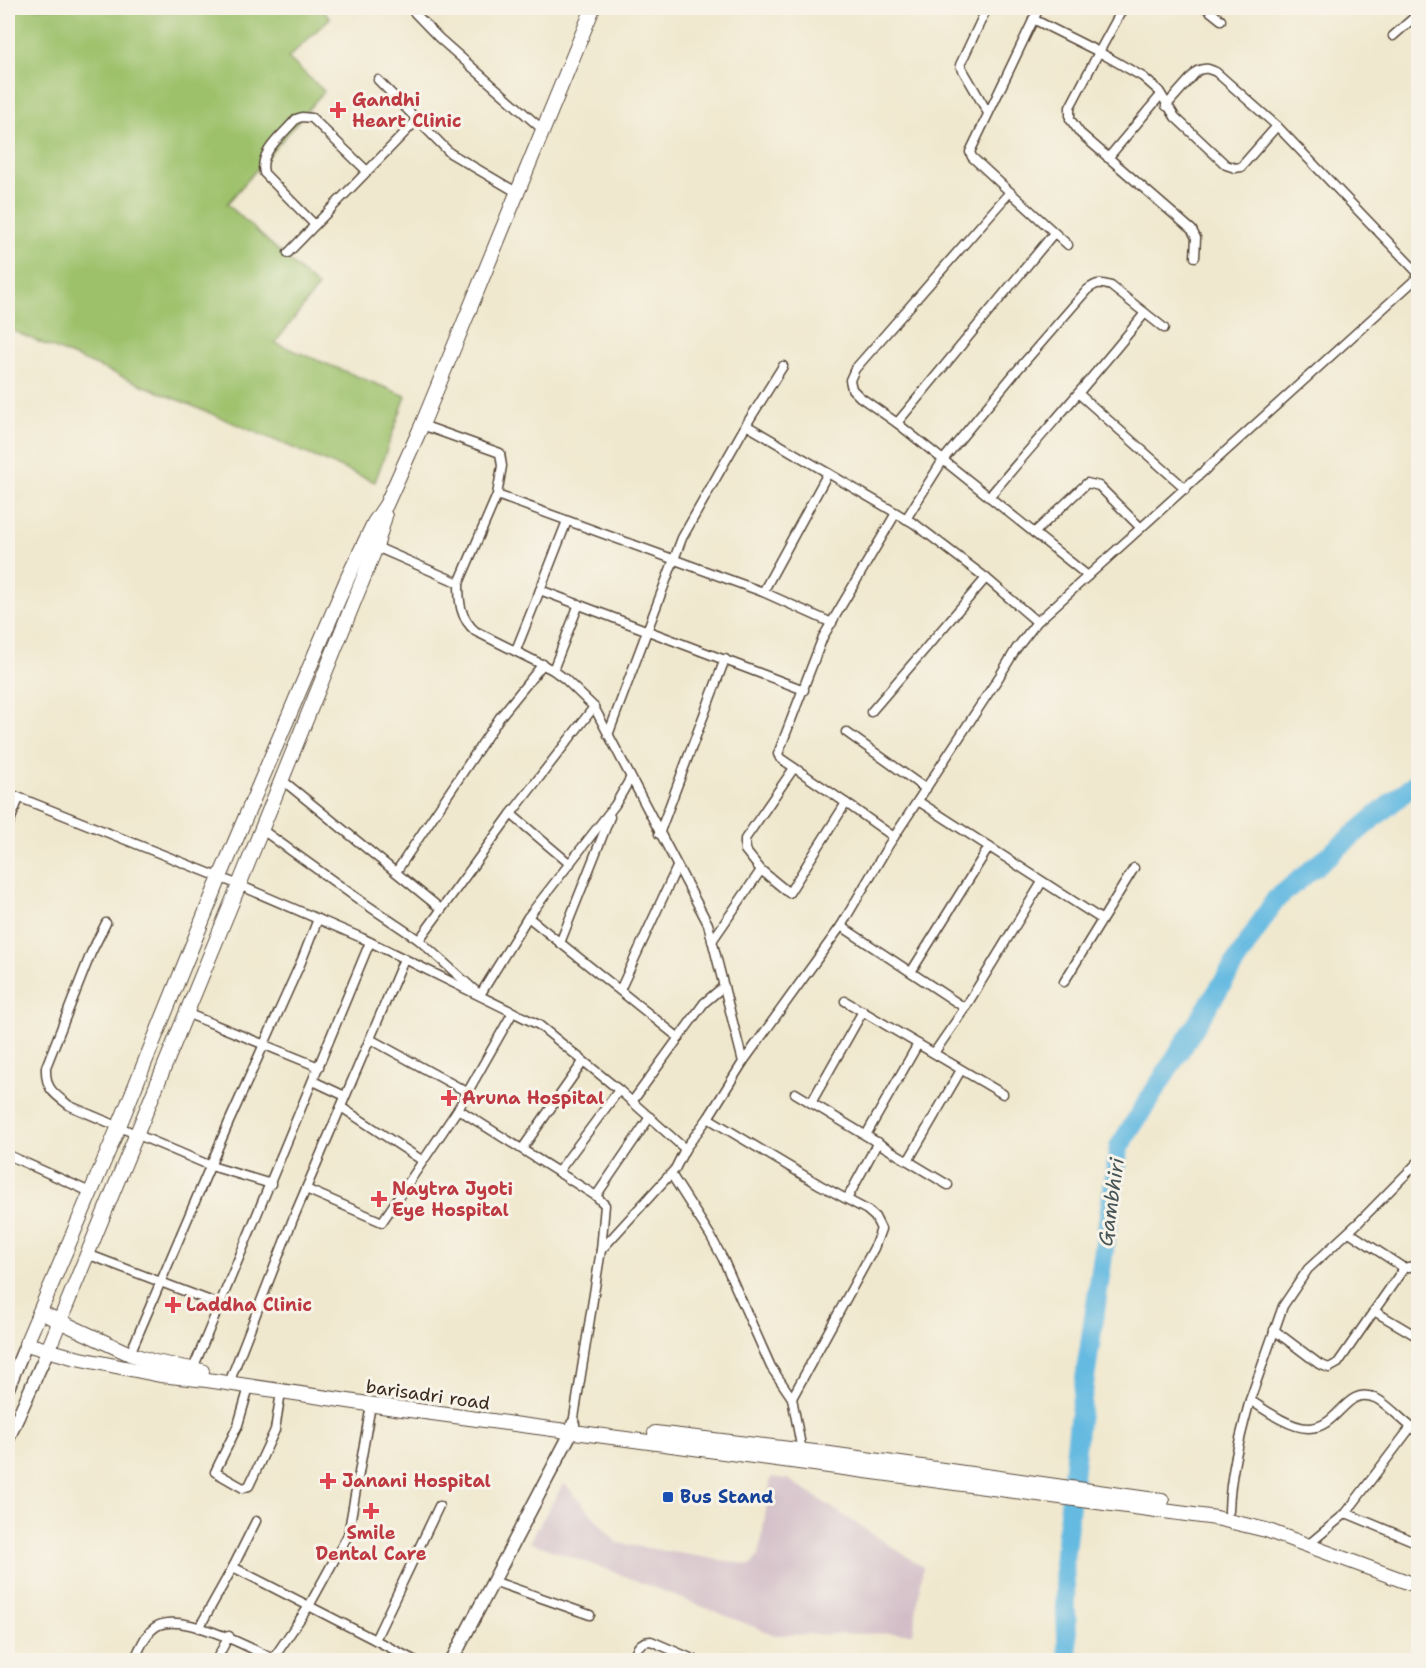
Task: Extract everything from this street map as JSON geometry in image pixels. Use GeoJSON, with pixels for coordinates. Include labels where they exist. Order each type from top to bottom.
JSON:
{"type":"FeatureCollection","features":[{"type":"Feature","properties":{"kind":"main road"},"geometry":{"type":"LineString","coordinates":[[26,1344],[119,1126],[220,877],[385,515],[386,505],[422,424],[593,8]]}},
{"type":"Feature","properties":{"kind":"main road"},"geometry":{"type":"LineString","coordinates":[[48,1350],[239,885],[370,544]]}},
{"type":"Feature","properties":{"kind":"main road","name":"barisadri road"},"geometry":{"type":"LineString","coordinates":[[40,1312],[130,1354],[191,1374]]}},
{"type":"Feature","properties":{"kind":"main road","name":"barisadri road"},"geometry":{"type":"LineString","coordinates":[[26,1344],[124,1368],[191,1374],[379,1403]]}},
{"type":"Feature","properties":{"kind":"main road","name":"barisadri road"},"geometry":{"type":"LineString","coordinates":[[231,1380],[249,1387],[281,1392],[572,1428],[829,1466],[1216,1518],[1266,1530]]}},
{"type":"Feature","properties":{"kind":"main road","name":"barisadri road"},"geometry":{"type":"LineString","coordinates":[[572,1428],[802,1450],[1229,1511],[1257,1521],[1266,1530]]}},
{"type":"Feature","properties":{"kind":"main road"},"geometry":{"type":"LineString","coordinates":[[1266,1530],[1419,1586]]}},
{"type":"Feature","properties":{"kind":"street"},"geometry":{"type":"LineString","coordinates":[[410,8],[439,38],[543,130]]}},
{"type":"Feature","properties":{"kind":"street"},"geometry":{"type":"LineString","coordinates":[[987,8],[960,65],[988,113]]}},
{"type":"Feature","properties":{"kind":"street"},"geometry":{"type":"LineString","coordinates":[[1039,8],[970,154],[1068,245]]}},
{"type":"Feature","properties":{"kind":"street"},"geometry":{"type":"LineString","coordinates":[[1123,8],[1070,107],[1070,119],[1080,133],[1192,230],[1196,238],[1196,256]]}},
{"type":"Feature","properties":{"kind":"street"},"geometry":{"type":"LineString","coordinates":[[1206,8],[1221,20]]}},
{"type":"Feature","properties":{"kind":"street"},"geometry":{"type":"LineString","coordinates":[[1393,36],[1419,14]]}},
{"type":"Feature","properties":{"kind":"street"},"geometry":{"type":"LineString","coordinates":[[1033,19],[1143,77],[1159,92],[1175,117],[1226,165],[1241,167],[1278,126]]}},
{"type":"Feature","properties":{"kind":"street"},"geometry":{"type":"LineString","coordinates":[[601,1250],[671,1174],[743,1062],[841,926],[894,837],[1016,650],[1037,622],[1419,275],[1278,126],[1216,72],[1203,68],[1197,71],[1166,106]]}},
{"type":"Feature","properties":{"kind":"street"},"geometry":{"type":"LineString","coordinates":[[378,80],[450,153],[518,193]]}},
{"type":"Feature","properties":{"kind":"street"},"geometry":{"type":"LineString","coordinates":[[1108,158],[1160,96]]}},
{"type":"Feature","properties":{"kind":"street"},"geometry":{"type":"LineString","coordinates":[[315,225],[264,173],[262,166],[264,156],[296,119],[312,118],[367,171]]}},
{"type":"Feature","properties":{"kind":"street"},"geometry":{"type":"LineString","coordinates":[[288,253],[417,120]]}},
{"type":"Feature","properties":{"kind":"street"},"geometry":{"type":"LineString","coordinates":[[1010,192],[852,374],[850,380],[852,388],[860,397],[897,423],[1088,576]]}},
{"type":"Feature","properties":{"kind":"street"},"geometry":{"type":"LineString","coordinates":[[897,423],[1054,233]]}},
{"type":"Feature","properties":{"kind":"street"},"geometry":{"type":"LineString","coordinates":[[906,519],[943,460],[1034,350],[1087,290],[1095,284],[1102,283],[1110,286],[1164,328]]}},
{"type":"Feature","properties":{"kind":"street"},"geometry":{"type":"LineString","coordinates":[[989,496],[1079,394],[1145,314]]}},
{"type":"Feature","properties":{"kind":"street"},"geometry":{"type":"LineString","coordinates":[[608,735],[682,538],[746,425],[783,366]]}},
{"type":"Feature","properties":{"kind":"street"},"geometry":{"type":"LineString","coordinates":[[1079,394],[1186,489]]}},
{"type":"Feature","properties":{"kind":"street"},"geometry":{"type":"LineString","coordinates":[[422,424],[500,453],[502,466],[497,495],[459,583],[459,599],[465,622],[475,631],[553,670],[566,679],[594,708],[708,924],[743,1062]]}},
{"type":"Feature","properties":{"kind":"street"},"geometry":{"type":"LineString","coordinates":[[746,425],[906,519],[986,578],[1037,622]]}},
{"type":"Feature","properties":{"kind":"street"},"geometry":{"type":"LineString","coordinates":[[763,592],[828,473]]}},
{"type":"Feature","properties":{"kind":"street"},"geometry":{"type":"LineString","coordinates":[[1035,533],[1087,483],[1099,486],[1141,528]]}},
{"type":"Feature","properties":{"kind":"street"},"geometry":{"type":"LineString","coordinates":[[497,495],[763,592],[832,623]]}},
{"type":"Feature","properties":{"kind":"street"},"geometry":{"type":"LineString","coordinates":[[894,837],[780,758],[778,754],[823,637],[896,513]]}},
{"type":"Feature","properties":{"kind":"street"},"geometry":{"type":"LineString","coordinates":[[516,650],[567,521]]}},
{"type":"Feature","properties":{"kind":"street"},"geometry":{"type":"LineString","coordinates":[[370,544],[459,583]]}},
{"type":"Feature","properties":{"kind":"street"},"geometry":{"type":"LineString","coordinates":[[871,712],[986,578]]}},
{"type":"Feature","properties":{"kind":"street"},"geometry":{"type":"LineString","coordinates":[[540,590],[804,690]]}},
{"type":"Feature","properties":{"kind":"street"},"geometry":{"type":"LineString","coordinates":[[553,670],[579,604]]}},
{"type":"Feature","properties":{"kind":"street"},"geometry":{"type":"LineString","coordinates":[[659,834],[725,659]]}},
{"type":"Feature","properties":{"kind":"street"},"geometry":{"type":"LineString","coordinates":[[396,873],[500,717],[543,664]]}},
{"type":"Feature","properties":{"kind":"street"},"geometry":{"type":"LineString","coordinates":[[419,940],[511,814],[594,708]]}},
{"type":"Feature","properties":{"kind":"street"},"geometry":{"type":"LineString","coordinates":[[846,732],[926,789]]}},
{"type":"Feature","properties":{"kind":"street"},"geometry":{"type":"LineString","coordinates":[[794,768],[745,839],[746,850],[762,870],[789,892],[846,803]]}},
{"type":"Feature","properties":{"kind":"street"},"geometry":{"type":"LineString","coordinates":[[281,779],[441,909]]}},
{"type":"Feature","properties":{"kind":"street"},"geometry":{"type":"LineString","coordinates":[[480,995],[528,917],[615,805],[630,779]]}},
{"type":"Feature","properties":{"kind":"street"},"geometry":{"type":"LineString","coordinates":[[8,793],[220,877],[318,919],[513,1012],[539,1026],[619,1090],[686,1149]]}},
{"type":"Feature","properties":{"kind":"street"},"geometry":{"type":"LineString","coordinates":[[8,826],[20,798]]}},
{"type":"Feature","properties":{"kind":"street"},"geometry":{"type":"LineString","coordinates":[[918,801],[1101,919]]}},
{"type":"Feature","properties":{"kind":"street"},"geometry":{"type":"LineString","coordinates":[[560,943],[615,805]]}},
{"type":"Feature","properties":{"kind":"street"},"geometry":{"type":"LineString","coordinates":[[511,814],[570,864]]}},
{"type":"Feature","properties":{"kind":"street"},"geometry":{"type":"LineString","coordinates":[[261,829],[419,940],[480,995]]}},
{"type":"Feature","properties":{"kind":"street"},"geometry":{"type":"LineString","coordinates":[[911,972],[989,847]]}},
{"type":"Feature","properties":{"kind":"street"},"geometry":{"type":"LineString","coordinates":[[620,990],[677,867]]}},
{"type":"Feature","properties":{"kind":"street"},"geometry":{"type":"LineString","coordinates":[[1064,982],[1134,868]]}},
{"type":"Feature","properties":{"kind":"street"},"geometry":{"type":"LineString","coordinates":[[712,941],[762,870]]}},
{"type":"Feature","properties":{"kind":"street"},"geometry":{"type":"LineString","coordinates":[[933,1053],[965,1008],[1042,882]]}},
{"type":"Feature","properties":{"kind":"street"},"geometry":{"type":"LineString","coordinates":[[528,917],[679,1038]]}},
{"type":"Feature","properties":{"kind":"street"},"geometry":{"type":"LineString","coordinates":[[124,1368],[318,919]]}},
{"type":"Feature","properties":{"kind":"street"},"geometry":{"type":"LineString","coordinates":[[106,923],[91,953],[46,1067],[46,1078],[53,1093],[70,1106],[211,1166],[271,1184]]}},
{"type":"Feature","properties":{"kind":"street"},"geometry":{"type":"LineString","coordinates":[[841,926],[965,1008]]}},
{"type":"Feature","properties":{"kind":"street"},"geometry":{"type":"LineString","coordinates":[[191,1374],[370,942]]}},
{"type":"Feature","properties":{"kind":"street"},"geometry":{"type":"LineString","coordinates":[[231,1380],[306,1189],[404,959]]}},
{"type":"Feature","properties":{"kind":"street"},"geometry":{"type":"LineString","coordinates":[[632,1102],[704,1003],[724,986]]}},
{"type":"Feature","properties":{"kind":"street"},"geometry":{"type":"LineString","coordinates":[[845,1001],[1003,1094]]}},
{"type":"Feature","properties":{"kind":"street"},"geometry":{"type":"LineString","coordinates":[[811,1102],[863,1011]]}},
{"type":"Feature","properties":{"kind":"street"},"geometry":{"type":"LineString","coordinates":[[306,1189],[382,1222],[458,1109],[513,1012]]}},
{"type":"Feature","properties":{"kind":"street"},"geometry":{"type":"LineString","coordinates":[[186,1013],[319,1067]]}},
{"type":"Feature","properties":{"kind":"street"},"geometry":{"type":"LineString","coordinates":[[370,1039],[467,1092]]}},
{"type":"Feature","properties":{"kind":"street"},"geometry":{"type":"LineString","coordinates":[[866,1135],[918,1044]]}},
{"type":"Feature","properties":{"kind":"street"},"geometry":{"type":"LineString","coordinates":[[522,1149],[583,1062]]}},
{"type":"Feature","properties":{"kind":"street"},"geometry":{"type":"LineString","coordinates":[[908,1161],[961,1070]]}},
{"type":"Feature","properties":{"kind":"street"},"geometry":{"type":"LineString","coordinates":[[313,1081],[345,1096]]}},
{"type":"Feature","properties":{"kind":"street"},"geometry":{"type":"LineString","coordinates":[[558,1172],[619,1090]]}},
{"type":"Feature","properties":{"kind":"street"},"geometry":{"type":"LineString","coordinates":[[795,1093],[948,1185]]}},
{"type":"Feature","properties":{"kind":"street"},"geometry":{"type":"LineString","coordinates":[[341,1107],[423,1161]]}},
{"type":"Feature","properties":{"kind":"street"},"geometry":{"type":"LineString","coordinates":[[452,1660],[572,1428],[601,1250],[605,1205],[596,1196],[458,1109]]}},
{"type":"Feature","properties":{"kind":"street"},"geometry":{"type":"LineString","coordinates":[[596,1196],[650,1117]]}},
{"type":"Feature","properties":{"kind":"street"},"geometry":{"type":"LineString","coordinates":[[708,1118],[847,1199],[875,1217],[881,1229],[879,1239],[792,1398]]}},
{"type":"Feature","properties":{"kind":"street"},"geometry":{"type":"LineString","coordinates":[[847,1199],[878,1142]]}},
{"type":"Feature","properties":{"kind":"street"},"geometry":{"type":"LineString","coordinates":[[8,1155],[90,1192]]}},
{"type":"Feature","properties":{"kind":"street"},"geometry":{"type":"LineString","coordinates":[[1229,1511],[1233,1466],[1250,1400],[1283,1306],[1308,1269],[1419,1162]]}},
{"type":"Feature","properties":{"kind":"street"},"geometry":{"type":"LineString","coordinates":[[671,1174],[723,1259],[767,1359],[792,1398],[802,1450]]}},
{"type":"Feature","properties":{"kind":"street"},"geometry":{"type":"LineString","coordinates":[[1348,1232],[1404,1268]]}},
{"type":"Feature","properties":{"kind":"street"},"geometry":{"type":"LineString","coordinates":[[87,1254],[221,1305]]}},
{"type":"Feature","properties":{"kind":"street"},"geometry":{"type":"LineString","coordinates":[[1274,1330],[1319,1364],[1329,1368],[1338,1363],[1404,1268],[1419,1265]]}},
{"type":"Feature","properties":{"kind":"street"},"geometry":{"type":"LineString","coordinates":[[1374,1311],[1419,1337]]}},
{"type":"Feature","properties":{"kind":"street"},"geometry":{"type":"LineString","coordinates":[[8,1388],[26,1344]]}},
{"type":"Feature","properties":{"kind":"street"},"geometry":{"type":"LineString","coordinates":[[8,1439],[48,1350]]}},
{"type":"Feature","properties":{"kind":"street"},"geometry":{"type":"LineString","coordinates":[[249,1387],[238,1425],[215,1472],[243,1488],[249,1486],[275,1430],[281,1392]]}},
{"type":"Feature","properties":{"kind":"street"},"geometry":{"type":"LineString","coordinates":[[1250,1400],[1299,1427],[1309,1428],[1328,1424],[1348,1401],[1356,1396],[1366,1396],[1381,1401],[1415,1429],[1346,1513],[1308,1545]]}},
{"type":"Feature","properties":{"kind":"street"},"geometry":{"type":"LineString","coordinates":[[134,1660],[146,1637],[155,1627],[173,1624],[229,1636],[274,1660],[309,1606],[348,1535],[379,1403]]}},
{"type":"Feature","properties":{"kind":"street"},"geometry":{"type":"LineString","coordinates":[[375,1640],[439,1506]]}},
{"type":"Feature","properties":{"kind":"street"},"geometry":{"type":"LineString","coordinates":[[1346,1513],[1419,1543]]}},
{"type":"Feature","properties":{"kind":"street"},"geometry":{"type":"LineString","coordinates":[[199,1628],[256,1521]]}},
{"type":"Feature","properties":{"kind":"street"},"geometry":{"type":"LineString","coordinates":[[233,1567],[414,1660]]}},
{"type":"Feature","properties":{"kind":"street"},"geometry":{"type":"LineString","coordinates":[[494,1581],[590,1615]]}},
{"type":"Feature","properties":{"kind":"street"},"geometry":{"type":"LineString","coordinates":[[216,1660],[229,1636]]}},
{"type":"Feature","properties":{"kind":"street"},"geometry":{"type":"LineString","coordinates":[[632,1660],[640,1644],[645,1641],[651,1641],[695,1660]]}},
{"type":"Feature","properties":{"kind":"shaded area"},"geometry":{"type":"Polygon","coordinates":[[[771,1477],[788,1479],[923,1567],[913,1633],[775,1635],[614,1572],[529,1542],[564,1483],[617,1543],[750,1565],[759,1556],[771,1477]]]}},
{"type":"Feature","properties":{"kind":"green space"},"geometry":{"type":"Polygon","coordinates":[[[8,8],[321,8],[330,18],[288,58],[324,91],[227,204],[318,287],[275,343],[406,396],[375,482],[8,329],[8,8]]]}},
{"type":"Feature","properties":{"kind":"waterway","name":"Gambhiri"},"geometry":{"type":"LineString","coordinates":[[1068,1660],[1064,1561],[1079,1420],[1119,1147],[1275,900],[1418,781]]}},
{"type":"Feature","properties":{"kind":"place","name":"Gandhi Heart Clinic"},"geometry":{"type":"Point","coordinates":[338,110]}},
{"type":"Feature","properties":{"kind":"place","name":"Aruna Hospital"},"geometry":{"type":"Point","coordinates":[449,1098]}},
{"type":"Feature","properties":{"kind":"place","name":"Naytra Jyoti Eye Hospital"},"geometry":{"type":"Point","coordinates":[379,1199]}},
{"type":"Feature","properties":{"kind":"place","name":"Laddha Clinic"},"geometry":{"type":"Point","coordinates":[173,1305]}},
{"type":"Feature","properties":{"kind":"place","name":"Janani Hospital"},"geometry":{"type":"Point","coordinates":[328,1481]}},
{"type":"Feature","properties":{"kind":"place","name":"Bus Stand"},"geometry":{"type":"Point","coordinates":[668,1497]}},
{"type":"Feature","properties":{"kind":"place","name":"Smile Dental Care"},"geometry":{"type":"Point","coordinates":[371,1511]}}]}
